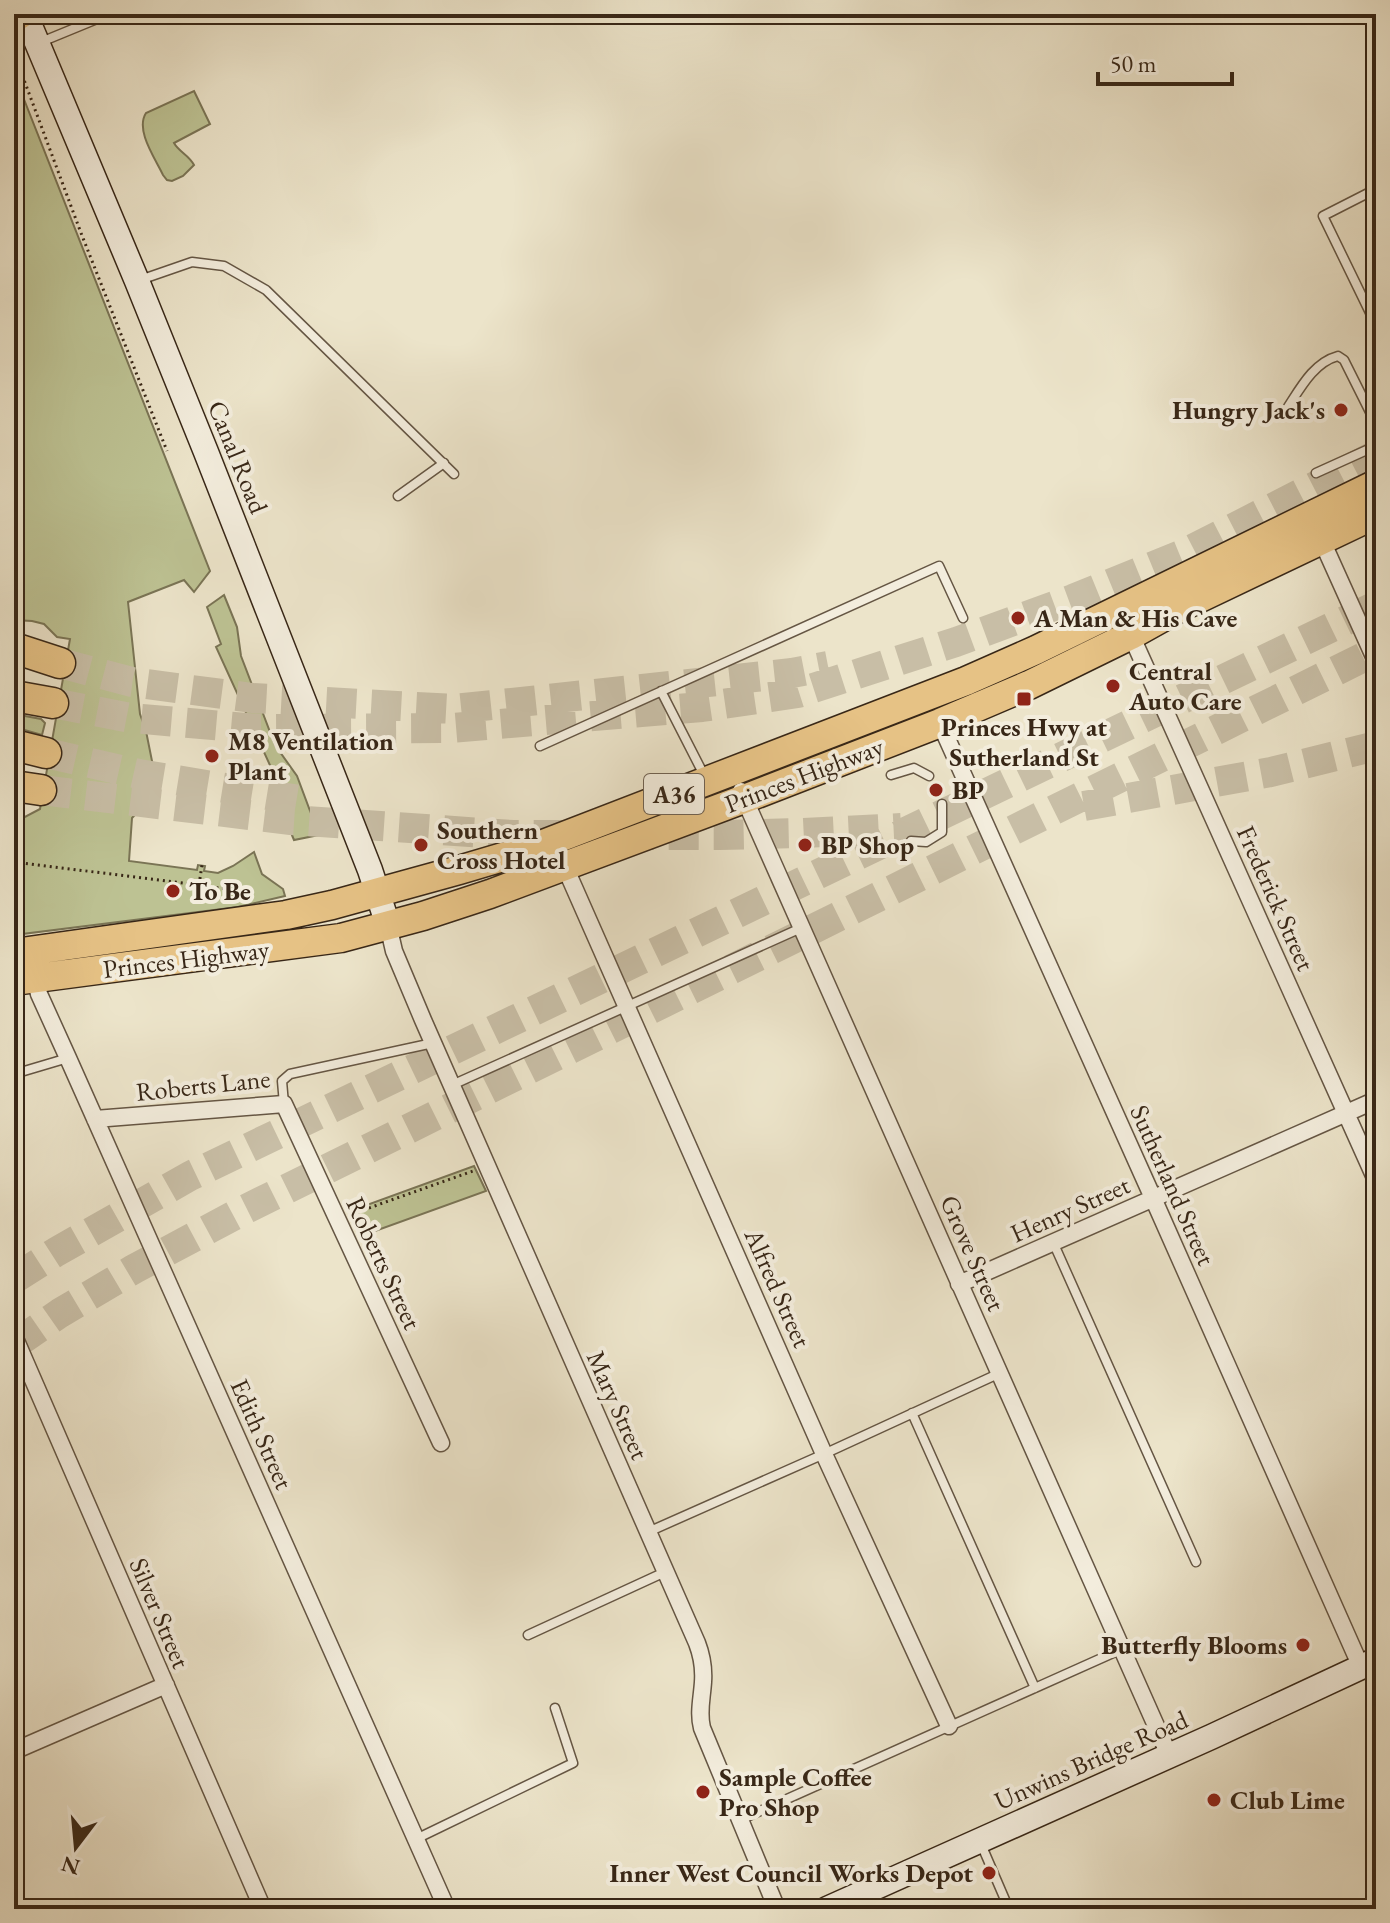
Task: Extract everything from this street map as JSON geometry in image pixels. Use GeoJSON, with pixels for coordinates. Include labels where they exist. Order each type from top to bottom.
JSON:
{"type":"FeatureCollection","features":[{"type":"Feature","properties":{"kind":"highway","name":"Princes Highway"},"geometry":{"type":"LineString","coordinates":[[14,953],[286,915],[520,852],[966,681],[1376,484]]}},
{"type":"Feature","properties":{"kind":"highway","name":"Princes Highway"},"geometry":{"type":"LineString","coordinates":[[25,979],[341,938],[490,894],[940,723],[1029,685],[1183,606],[1376,514]]}},
{"type":"Feature","properties":{"kind":"highway"},"geometry":{"type":"LineString","coordinates":[[14,648],[60,663]]}},
{"type":"Feature","properties":{"kind":"highway"},"geometry":{"type":"LineString","coordinates":[[14,696],[53,703]]}},
{"type":"Feature","properties":{"kind":"highway"},"geometry":{"type":"LineString","coordinates":[[14,745],[46,753]]}},
{"type":"Feature","properties":{"kind":"main road","name":"Canal Road"},"geometry":{"type":"LineString","coordinates":[[19,15],[37,43],[212,465],[378,892],[388,925]]}},
{"type":"Feature","properties":{"kind":"main road","name":"Unwins Bridge Road"},"geometry":{"type":"LineString","coordinates":[[827,1909],[1368,1663]]}},
{"type":"Feature","properties":{"kind":"street"},"geometry":{"type":"LineString","coordinates":[[1322,541],[1370,631],[1376,661]]}},
{"type":"Feature","properties":{"kind":"street","name":"Frederick Street"},"geometry":{"type":"LineString","coordinates":[[1131,635],[1376,1180]]}},
{"type":"Feature","properties":{"kind":"street","name":"Sutherland Street"},"geometry":{"type":"LineString","coordinates":[[940,723],[1153,1198],[1368,1663]]}},
{"type":"Feature","properties":{"kind":"street","name":"Grove Street"},"geometry":{"type":"LineString","coordinates":[[734,772],[1169,1755]]}},
{"type":"Feature","properties":{"kind":"street","name":"Alfred Street"},"geometry":{"type":"LineString","coordinates":[[565,867],[824,1454],[949,1726]]}},
{"type":"Feature","properties":{"kind":"street","name":"Mary Street"},"geometry":{"type":"LineString","coordinates":[[388,925],[394,951],[433,1043],[702,1658],[704,1680],[700,1720],[777,1909]]}},
{"type":"Feature","properties":{"kind":"street","name":"Edith Street"},"geometry":{"type":"LineString","coordinates":[[25,979],[39,994],[447,1909]]}},
{"type":"Feature","properties":{"kind":"street","name":"Henry Street"},"geometry":{"type":"LineString","coordinates":[[959,1284],[1376,1100]]}},
{"type":"Feature","properties":{"kind":"street","name":"Roberts Lane"},"geometry":{"type":"LineString","coordinates":[[95,1119],[284,1104]]}},
{"type":"Feature","properties":{"kind":"street","name":"Roberts Street"},"geometry":{"type":"LineString","coordinates":[[284,1104],[441,1443]]}},
{"type":"Feature","properties":{"kind":"street","name":"Silver Street"},"geometry":{"type":"LineString","coordinates":[[14,1336],[263,1909]]}},
{"type":"Feature","properties":{"kind":"street"},"geometry":{"type":"LineString","coordinates":[[14,1751],[166,1685]]}},
{"type":"Feature","properties":{"kind":"lane"},"geometry":{"type":"LineString","coordinates":[[37,43],[103,14]]}},
{"type":"Feature","properties":{"kind":"lane"},"geometry":{"type":"LineString","coordinates":[[1376,189],[1323,216],[1376,325]]}},
{"type":"Feature","properties":{"kind":"lane"},"geometry":{"type":"LineString","coordinates":[[137,281],[192,262],[224,266],[266,290],[454,474]]}},
{"type":"Feature","properties":{"kind":"lane"},"geometry":{"type":"LineString","coordinates":[[1284,413],[1316,368],[1327,359],[1338,356],[1344,360],[1376,424]]}},
{"type":"Feature","properties":{"kind":"lane"},"geometry":{"type":"LineString","coordinates":[[1316,473],[1369,449],[1376,438]]}},
{"type":"Feature","properties":{"kind":"lane"},"geometry":{"type":"LineString","coordinates":[[398,496],[444,463]]}},
{"type":"Feature","properties":{"kind":"lane"},"geometry":{"type":"LineString","coordinates":[[540,746],[939,566],[963,618]]}},
{"type":"Feature","properties":{"kind":"lane"},"geometry":{"type":"LineString","coordinates":[[661,691],[707,781]]}},
{"type":"Feature","properties":{"kind":"lane"},"geometry":{"type":"LineString","coordinates":[[891,775],[914,768],[929,776]]}},
{"type":"Feature","properties":{"kind":"lane"},"geometry":{"type":"LineString","coordinates":[[911,841],[926,842],[942,832],[942,804]]}},
{"type":"Feature","properties":{"kind":"lane"},"geometry":{"type":"LineString","coordinates":[[452,1085],[801,928]]}},
{"type":"Feature","properties":{"kind":"lane","name":"Roberts Lane"},"geometry":{"type":"LineString","coordinates":[[284,1104],[282,1081],[290,1074],[433,1043]]}},
{"type":"Feature","properties":{"kind":"lane"},"geometry":{"type":"LineString","coordinates":[[14,1074],[68,1058]]}},
{"type":"Feature","properties":{"kind":"lane"},"geometry":{"type":"LineString","coordinates":[[1053,1242],[1196,1562]]}},
{"type":"Feature","properties":{"kind":"lane"},"geometry":{"type":"LineString","coordinates":[[648,1532],[1001,1373]]}},
{"type":"Feature","properties":{"kind":"lane"},"geometry":{"type":"LineString","coordinates":[[912,1413],[1035,1688]]}},
{"type":"Feature","properties":{"kind":"lane"},"geometry":{"type":"LineString","coordinates":[[528,1635],[666,1572]]}},
{"type":"Feature","properties":{"kind":"lane"},"geometry":{"type":"LineString","coordinates":[[740,1820],[1122,1649]]}},
{"type":"Feature","properties":{"kind":"lane"},"geometry":{"type":"LineString","coordinates":[[415,1839],[573,1763],[555,1708]]}},
{"type":"Feature","properties":{"kind":"lane"},"geometry":{"type":"LineString","coordinates":[[979,1840],[1009,1909]]}},
{"type":"Feature","properties":{"kind":"path"},"geometry":{"type":"LineString","coordinates":[[14,53],[167,451]]}},
{"type":"Feature","properties":{"kind":"path"},"geometry":{"type":"LineString","coordinates":[[14,862],[232,890],[258,899]]}},
{"type":"Feature","properties":{"kind":"path"},"geometry":{"type":"LineString","coordinates":[[199,885],[202,865]]}},
{"type":"Feature","properties":{"kind":"path"},"geometry":{"type":"LineString","coordinates":[[337,1219],[476,1170]]}},
{"type":"Feature","properties":{"kind":"green space"},"geometry":{"type":"Polygon","coordinates":[[[14,74],[210,571],[194,592],[184,580],[128,602],[140,714],[158,791],[132,818],[129,861],[197,870],[198,865],[205,866],[204,871],[218,873],[254,852],[262,874],[283,889],[285,896],[238,907],[14,935],[14,817],[23,818],[40,809],[70,639],[57,637],[44,624],[14,620],[14,74]]]}},
{"type":"Feature","properties":{"kind":"green space"},"geometry":{"type":"Polygon","coordinates":[[[194,91],[210,124],[174,143],[194,165],[183,176],[167,180],[147,144],[143,120],[146,113],[194,91]]]}},
{"type":"Feature","properties":{"kind":"green space"},"geometry":{"type":"Polygon","coordinates":[[[224,595],[237,627],[241,656],[275,745],[297,776],[319,835],[294,840],[268,777],[274,774],[216,647],[221,644],[207,607],[224,595]]]}},
{"type":"Feature","properties":{"kind":"green space"},"geometry":{"type":"Polygon","coordinates":[[[14,714],[41,719],[45,723],[42,735],[14,727],[14,714]]]}},
{"type":"Feature","properties":{"kind":"green space"},"geometry":{"type":"Polygon","coordinates":[[[474,1166],[486,1191],[364,1235],[353,1210],[474,1166]]]}},
{"type":"Feature","properties":{"kind":"tunnel"},"geometry":{"type":"LineString","coordinates":[[53,703],[131,718],[258,729],[451,728],[702,707],[798,693],[956,642],[1183,554],[1376,455]]}},
{"type":"Feature","properties":{"kind":"tunnel"},"geometry":{"type":"LineString","coordinates":[[14,1279],[190,1176],[1376,606]]}},
{"type":"Feature","properties":{"kind":"tunnel"},"geometry":{"type":"LineString","coordinates":[[14,1345],[60,1313],[134,1269],[246,1209],[1376,651]]}},
{"type":"Feature","properties":{"kind":"tunnel"},"geometry":{"type":"LineString","coordinates":[[60,663],[132,682],[252,698],[454,709],[792,673],[828,666]]}},
{"type":"Feature","properties":{"kind":"tunnel"},"geometry":{"type":"LineString","coordinates":[[1084,806],[1271,772],[1376,746]]}},
{"type":"Feature","properties":{"kind":"tunnel"},"geometry":{"type":"LineString","coordinates":[[46,753],[139,774],[311,802]]}},
{"type":"Feature","properties":{"kind":"tunnel"},"geometry":{"type":"LineString","coordinates":[[41,790],[291,820],[513,835],[719,835],[901,828]]}},
{"type":"Feature","properties":{"kind":"place","name":"Hungry Jack's"},"geometry":{"type":"Point","coordinates":[1341,410]}},
{"type":"Feature","properties":{"kind":"place","name":"A Man & His Cave"},"geometry":{"type":"Point","coordinates":[1018,618]}},
{"type":"Feature","properties":{"kind":"place","name":"Central Auto Care"},"geometry":{"type":"Point","coordinates":[1113,686]}},
{"type":"Feature","properties":{"kind":"place","name":"Princes Hwy at Sutherland St"},"geometry":{"type":"Point","coordinates":[1024,699]}},
{"type":"Feature","properties":{"kind":"place","name":"M8 Ventilation Plant"},"geometry":{"type":"Point","coordinates":[212,756]}},
{"type":"Feature","properties":{"kind":"place","name":"BP"},"geometry":{"type":"Point","coordinates":[936,790]}},
{"type":"Feature","properties":{"kind":"place","name":"Southern Cross Hotel"},"geometry":{"type":"Point","coordinates":[421,845]}},
{"type":"Feature","properties":{"kind":"place","name":"BP Shop"},"geometry":{"type":"Point","coordinates":[805,845]}},
{"type":"Feature","properties":{"kind":"place","name":"To Be"},"geometry":{"type":"Point","coordinates":[173,891]}},
{"type":"Feature","properties":{"kind":"place","name":"Butterfly Blooms"},"geometry":{"type":"Point","coordinates":[1303,1645]}},
{"type":"Feature","properties":{"kind":"place","name":"Sample Coffee Pro Shop"},"geometry":{"type":"Point","coordinates":[703,1792]}},
{"type":"Feature","properties":{"kind":"place","name":"Club Lime"},"geometry":{"type":"Point","coordinates":[1214,1800]}},
{"type":"Feature","properties":{"kind":"place","name":"Inner West Council Works Depot"},"geometry":{"type":"Point","coordinates":[989,1873]}}]}
